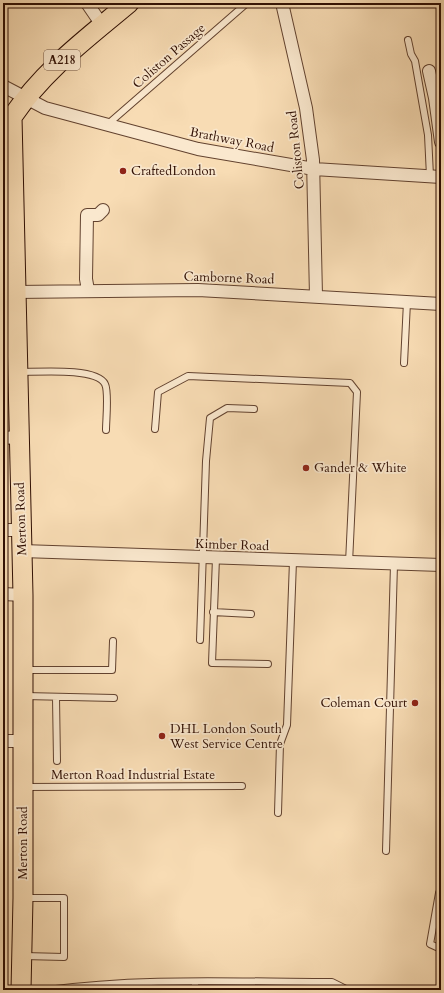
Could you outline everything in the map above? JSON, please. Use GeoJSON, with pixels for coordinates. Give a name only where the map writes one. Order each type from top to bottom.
{"type":"FeatureCollection","features":[{"type":"Feature","properties":{"kind":"main road","name":"Merton Road"},"geometry":{"type":"LineString","coordinates":[[21,990],[24,787],[23,595],[22,551],[12,530],[11,437],[17,372],[15,292],[8,214],[9,140],[12,117],[37,83],[78,44],[129,3]]}},
{"type":"Feature","properties":{"kind":"street"},"geometry":{"type":"LineString","coordinates":[[87,3],[102,25]]}},
{"type":"Feature","properties":{"kind":"street","name":"Coliston Road"},"geometry":{"type":"LineString","coordinates":[[282,3],[306,108],[314,169],[316,296]]}},
{"type":"Feature","properties":{"kind":"street"},"geometry":{"type":"LineString","coordinates":[[429,71],[438,98],[441,142]]}},
{"type":"Feature","properties":{"kind":"street","name":"Brathway Road"},"geometry":{"type":"LineString","coordinates":[[3,86],[8,87],[25,99],[45,108],[106,126],[198,149],[314,169],[436,176]]}},
{"type":"Feature","properties":{"kind":"street"},"geometry":{"type":"LineString","coordinates":[[88,290],[86,279],[87,215],[98,215],[103,210]]}},
{"type":"Feature","properties":{"kind":"street","name":"Camborne Road"},"geometry":{"type":"LineString","coordinates":[[15,292],[88,290],[198,290],[441,304]]}},
{"type":"Feature","properties":{"kind":"street","name":"Kimber Road"},"geometry":{"type":"LineString","coordinates":[[22,551],[441,565]]}},
{"type":"Feature","properties":{"kind":"street"},"geometry":{"type":"LineString","coordinates":[[3,594],[23,595]]}},
{"type":"Feature","properties":{"kind":"street"},"geometry":{"type":"LineString","coordinates":[[3,741],[23,741]]}},
{"type":"Feature","properties":{"kind":"lane","name":"Coliston Passage"},"geometry":{"type":"LineString","coordinates":[[106,126],[247,3]]}},
{"type":"Feature","properties":{"kind":"lane"},"geometry":{"type":"LineString","coordinates":[[408,40],[411,54],[415,61],[436,176]]}},
{"type":"Feature","properties":{"kind":"lane"},"geometry":{"type":"LineString","coordinates":[[404,363],[407,302]]}},
{"type":"Feature","properties":{"kind":"lane"},"geometry":{"type":"LineString","coordinates":[[17,372],[89,373],[102,378],[106,385],[106,430]]}},
{"type":"Feature","properties":{"kind":"lane"},"geometry":{"type":"LineString","coordinates":[[155,428],[158,392],[188,376],[350,383],[357,392],[348,563]]}},
{"type":"Feature","properties":{"kind":"lane"},"geometry":{"type":"LineString","coordinates":[[200,640],[204,558],[206,461],[210,418],[227,408],[254,409]]}},
{"type":"Feature","properties":{"kind":"lane"},"geometry":{"type":"LineString","coordinates":[[216,558],[212,663],[268,664]]}},
{"type":"Feature","properties":{"kind":"lane"},"geometry":{"type":"LineString","coordinates":[[278,813],[280,744],[287,725],[293,561]]}},
{"type":"Feature","properties":{"kind":"lane"},"geometry":{"type":"LineString","coordinates":[[386,851],[394,564]]}},
{"type":"Feature","properties":{"kind":"lane"},"geometry":{"type":"LineString","coordinates":[[213,612],[251,614]]}},
{"type":"Feature","properties":{"kind":"lane"},"geometry":{"type":"LineString","coordinates":[[23,670],[112,670],[113,641]]}},
{"type":"Feature","properties":{"kind":"lane"},"geometry":{"type":"LineString","coordinates":[[24,696],[56,698],[114,698]]}},
{"type":"Feature","properties":{"kind":"lane"},"geometry":{"type":"LineString","coordinates":[[56,698],[57,761]]}},
{"type":"Feature","properties":{"kind":"lane","name":"Merton Road Industrial Estate"},"geometry":{"type":"LineString","coordinates":[[24,787],[242,786]]}},
{"type":"Feature","properties":{"kind":"lane"},"geometry":{"type":"LineString","coordinates":[[441,893],[439,893],[430,944],[441,949]]}},
{"type":"Feature","properties":{"kind":"lane"},"geometry":{"type":"LineString","coordinates":[[21,956],[64,957],[64,898],[23,898]]}},
{"type":"Feature","properties":{"kind":"lane"},"geometry":{"type":"LineString","coordinates":[[48,990],[93,984],[195,982],[332,982],[348,990]]}},
{"type":"Feature","properties":{"kind":"lane"},"geometry":{"type":"LineString","coordinates":[[195,982],[195,990]]}},
{"type":"Feature","properties":{"kind":"lane"},"geometry":{"type":"LineString","coordinates":[[387,990],[420,990]]}},
{"type":"Feature","properties":{"kind":"place","name":"CraftedLondon"},"geometry":{"type":"Point","coordinates":[123,171]}},
{"type":"Feature","properties":{"kind":"place","name":"Gander & White"},"geometry":{"type":"Point","coordinates":[306,468]}},
{"type":"Feature","properties":{"kind":"place","name":"Coleman Court"},"geometry":{"type":"Point","coordinates":[415,703]}},
{"type":"Feature","properties":{"kind":"place","name":"DHL London South West Service Centre"},"geometry":{"type":"Point","coordinates":[162,736]}}]}
